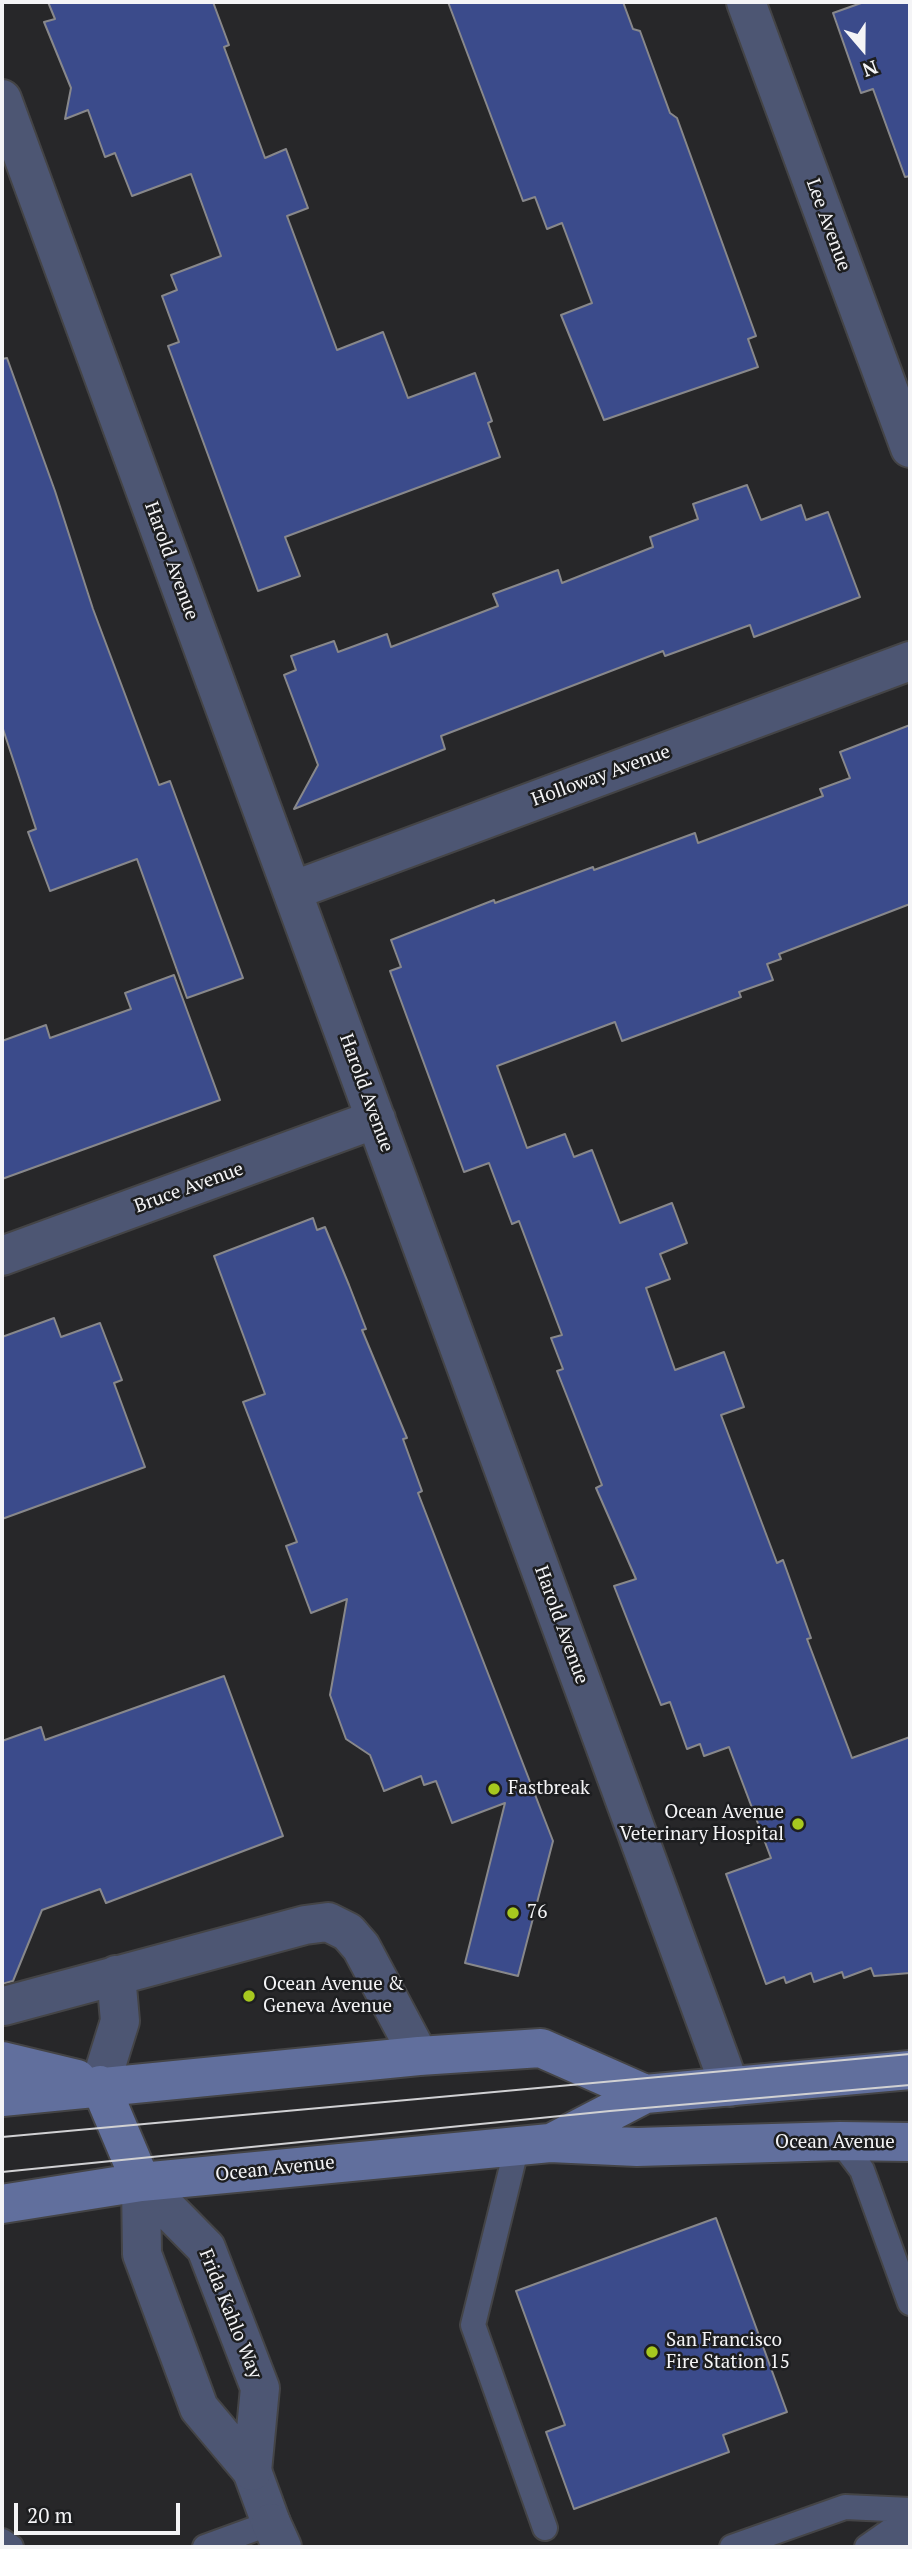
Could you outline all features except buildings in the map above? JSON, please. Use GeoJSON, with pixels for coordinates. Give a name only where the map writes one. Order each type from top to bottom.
{"type":"FeatureCollection","features":[{"type":"Feature","properties":{"kind":"main road","name":"Ocean Avenue"},"geometry":{"type":"LineString","coordinates":[[2,2097],[100,2085],[419,2056],[541,2048],[645,2094]]}},
{"type":"Feature","properties":{"kind":"main road"},"geometry":{"type":"LineString","coordinates":[[2,2061],[100,2085]]}},
{"type":"Feature","properties":{"kind":"main road","name":"Ocean Avenue"},"geometry":{"type":"LineString","coordinates":[[534,2144],[645,2094],[910,2070]]}},
{"type":"Feature","properties":{"kind":"main road","name":"Frida Kahlo Way"},"geometry":{"type":"LineString","coordinates":[[100,2085],[141,2182]]}},
{"type":"Feature","properties":{"kind":"main road","name":"Ocean Avenue"},"geometry":{"type":"LineString","coordinates":[[2,2204],[141,2182],[534,2144],[637,2147],[840,2141],[910,2142]]}},
{"type":"Feature","properties":{"kind":"street","name":"Lee Avenue"},"geometry":{"type":"LineString","coordinates":[[746,2],[910,448]]}},
{"type":"Feature","properties":{"kind":"street","name":"Harold Avenue"},"geometry":{"type":"LineString","coordinates":[[2,99],[730,2087]]}},
{"type":"Feature","properties":{"kind":"street","name":"Holloway Avenue"},"geometry":{"type":"LineString","coordinates":[[292,891],[910,662]]}},
{"type":"Feature","properties":{"kind":"street","name":"Bruce Avenue"},"geometry":{"type":"LineString","coordinates":[[2,1256],[376,1119]]}},
{"type":"Feature","properties":{"kind":"street"},"geometry":{"type":"LineString","coordinates":[[4,2006],[306,1925],[328,1923],[348,1932],[361,1947],[419,2056]]}},
{"type":"Feature","properties":{"kind":"street"},"geometry":{"type":"LineString","coordinates":[[100,2085],[120,2021],[116,1975]]}},
{"type":"Feature","properties":{"kind":"street","name":"Frida Kahlo Way"},"geometry":{"type":"LineString","coordinates":[[141,2182],[206,2248],[260,2388],[252,2471]]}},
{"type":"Feature","properties":{"kind":"street","name":"Frida Kahlo Way"},"geometry":{"type":"LineString","coordinates":[[141,2182],[142,2254],[199,2408],[252,2471],[277,2535]]}},
{"type":"Feature","properties":{"kind":"lane"},"geometry":{"type":"LineString","coordinates":[[840,2141],[862,2170],[910,2303]]}},
{"type":"Feature","properties":{"kind":"lane"},"geometry":{"type":"LineString","coordinates":[[534,2144],[473,2325],[545,2528]]}},
{"type":"Feature","properties":{"kind":"lane"},"geometry":{"type":"LineString","coordinates":[[732,2547],[845,2507],[910,2510]]}},
{"type":"Feature","properties":{"kind":"lane"},"geometry":{"type":"LineString","coordinates":[[867,2547],[910,2517]]}},
{"type":"Feature","properties":{"kind":"lane"},"geometry":{"type":"LineString","coordinates":[[900,2547],[910,2529]]}},
{"type":"Feature","properties":{"kind":"lane"},"geometry":{"type":"LineString","coordinates":[[205,2547],[277,2535]]}},
{"type":"Feature","properties":{"kind":"lane"},"geometry":{"type":"LineString","coordinates":[[2,2541],[11,2547]]}},
{"type":"Feature","properties":{"kind":"tram line"},"geometry":{"type":"LineString","coordinates":[[2,2137],[910,2054]]}},
{"type":"Feature","properties":{"kind":"tram line"},"geometry":{"type":"LineString","coordinates":[[2,2172],[610,2111],[910,2085]]}},
{"type":"Feature","properties":{"kind":"place","name":"Fastbreak"},"geometry":{"type":"Point","coordinates":[494,1789]}},
{"type":"Feature","properties":{"kind":"place","name":"Ocean Avenue Veterinary Hospital"},"geometry":{"type":"Point","coordinates":[798,1824]}},
{"type":"Feature","properties":{"kind":"place","name":"76"},"geometry":{"type":"Point","coordinates":[513,1913]}},
{"type":"Feature","properties":{"kind":"place","name":"Ocean Avenue & Geneva Avenue"},"geometry":{"type":"Point","coordinates":[249,1996]}},
{"type":"Feature","properties":{"kind":"place","name":"San Francisco Fire Station 15"},"geometry":{"type":"Point","coordinates":[652,2352]}}]}
